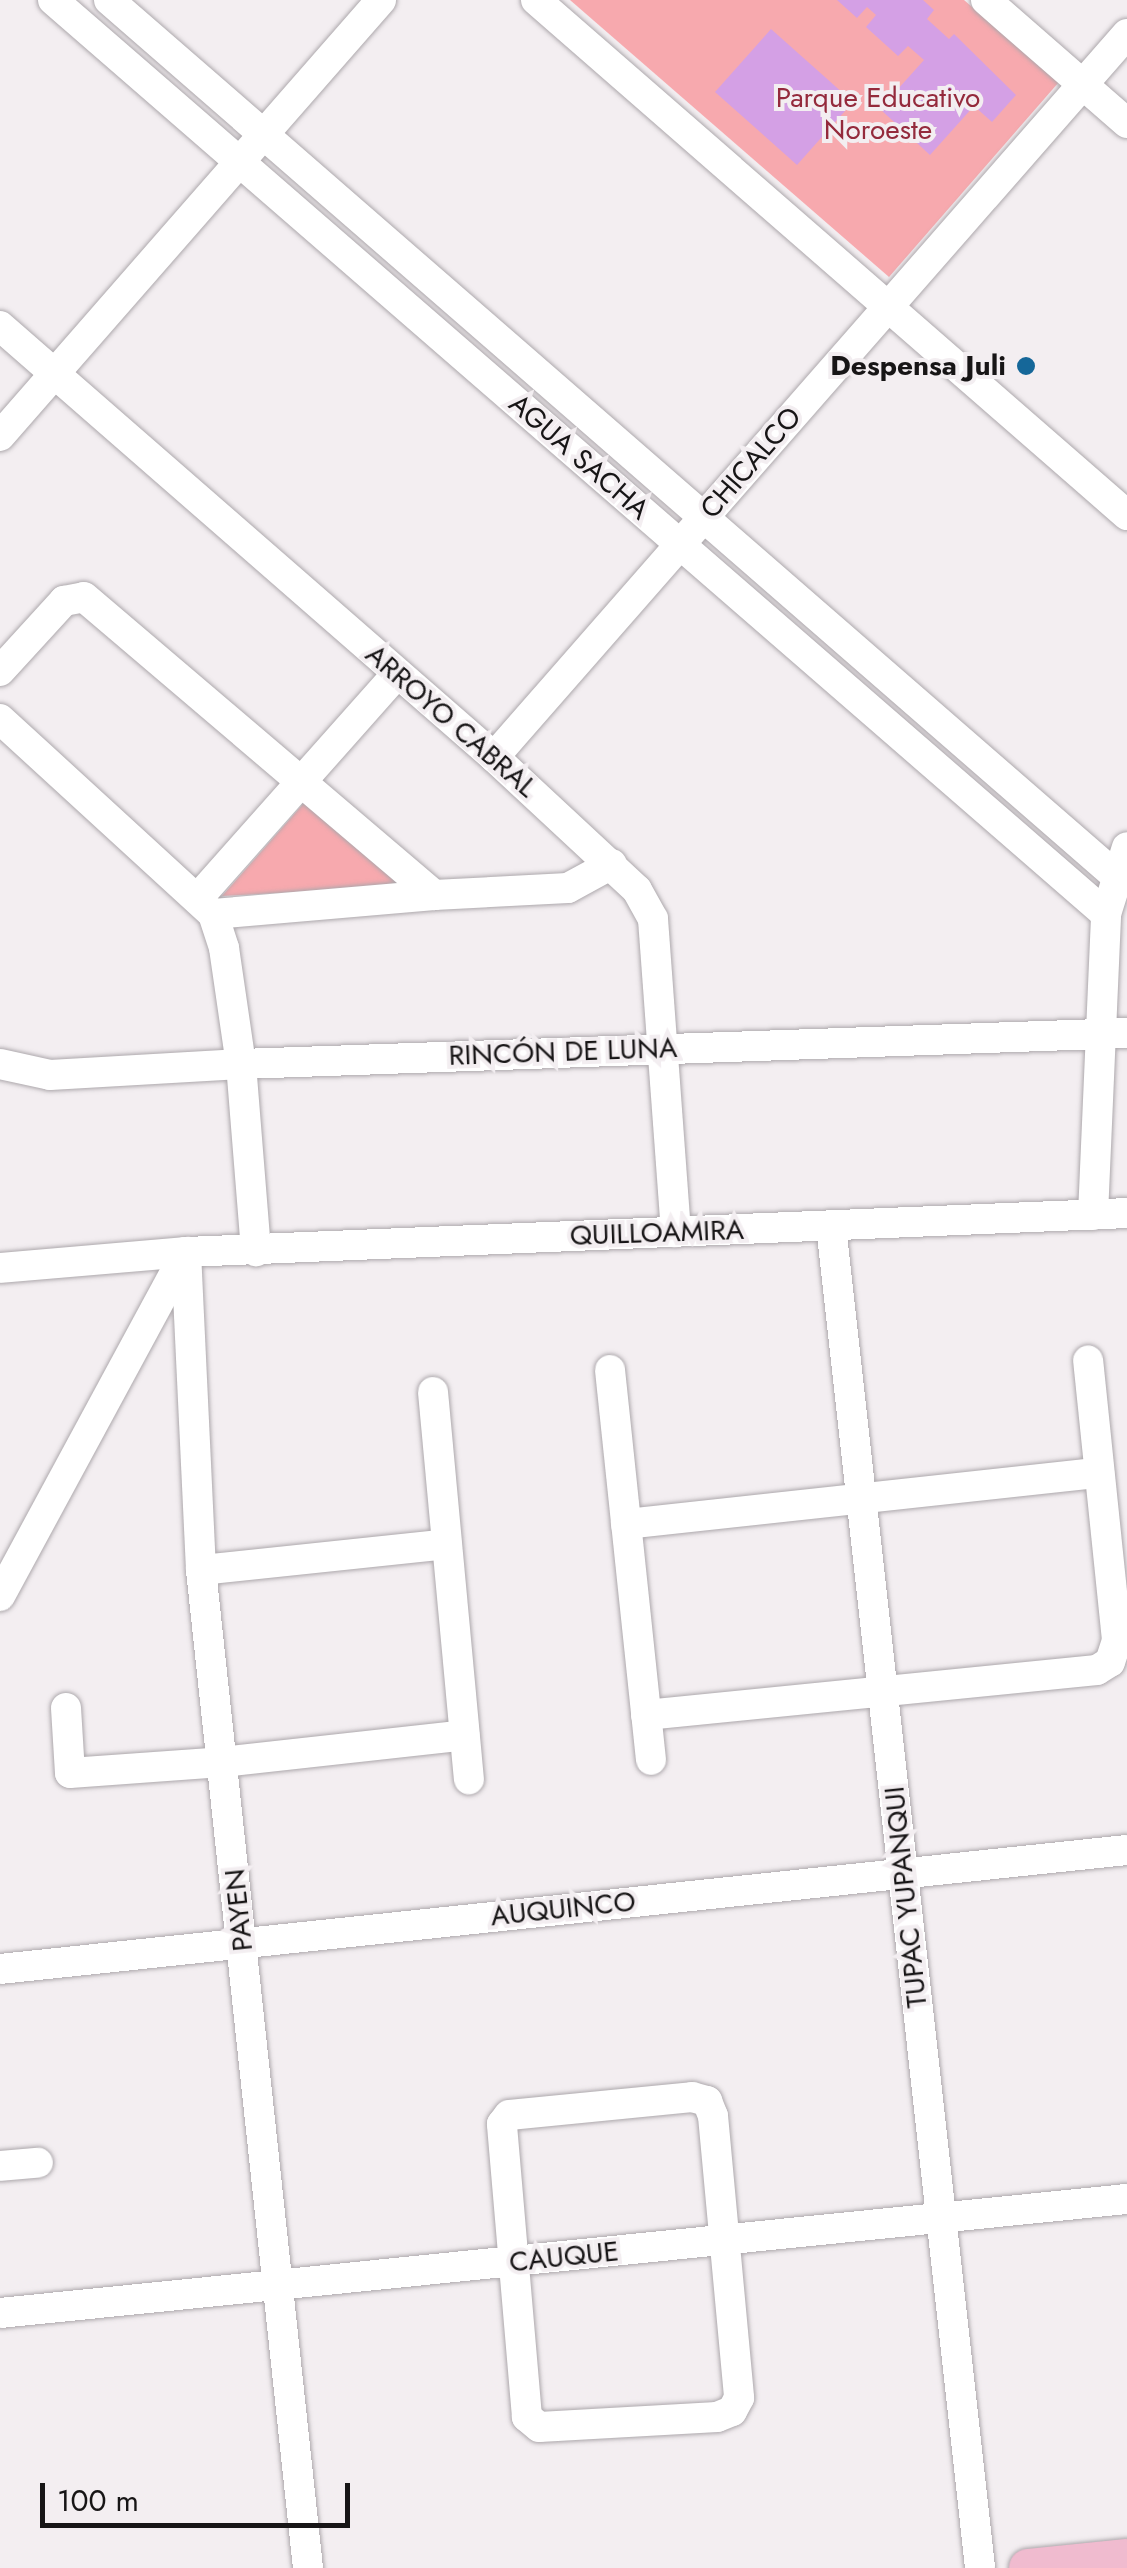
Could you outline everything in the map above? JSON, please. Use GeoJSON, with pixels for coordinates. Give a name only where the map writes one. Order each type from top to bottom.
{"type":"FeatureCollection","features":[{"type":"Feature","properties":{"kind":"main road"},"geometry":{"type":"LineString","coordinates":[[1028,2568],[1127,2558]]}},
{"type":"Feature","properties":{"kind":"street","name":"AGUA SACHA"},"geometry":{"type":"LineString","coordinates":[[53,0],[1106,914]]}},
{"type":"Feature","properties":{"kind":"street","name":"AGUA SACHA"},"geometry":{"type":"LineString","coordinates":[[110,0],[1116,876]]}},
{"type":"Feature","properties":{"kind":"street"},"geometry":{"type":"LineString","coordinates":[[0,436],[381,0]]}},
{"type":"Feature","properties":{"kind":"street"},"geometry":{"type":"LineString","coordinates":[[536,0],[1127,515]]}},
{"type":"Feature","properties":{"kind":"street"},"geometry":{"type":"LineString","coordinates":[[986,0],[1127,123]]}},
{"type":"Feature","properties":{"kind":"street","name":"CHICALCO"},"geometry":{"type":"LineString","coordinates":[[494,756],[1127,34]]}},
{"type":"Feature","properties":{"kind":"street","name":"ARROYO CABRAL"},"geometry":{"type":"LineString","coordinates":[[0,326],[494,756],[638,890],[652,919],[676,1232]]}},
{"type":"Feature","properties":{"kind":"street"},"geometry":{"type":"LineString","coordinates":[[0,671],[64,600],[84,597],[434,894]]}},
{"type":"Feature","properties":{"kind":"street"},"geometry":{"type":"LineString","coordinates":[[205,906],[301,783],[397,674]]}},
{"type":"Feature","properties":{"kind":"street"},"geometry":{"type":"LineString","coordinates":[[0,719],[205,906],[224,948],[241,1064],[256,1250]]}},
{"type":"Feature","properties":{"kind":"street"},"geometry":{"type":"LineString","coordinates":[[1093,1215],[1114,1034],[1106,914],[1127,847]]}},
{"type":"Feature","properties":{"kind":"street"},"geometry":{"type":"LineString","coordinates":[[205,906],[568,888],[612,864]]}},
{"type":"Feature","properties":{"kind":"street","name":"RINCÓN DE LUNA"},"geometry":{"type":"LineString","coordinates":[[0,1064],[50,1075],[241,1064],[1114,1034]]}},
{"type":"Feature","properties":{"kind":"street","name":"QUILLOAMIRA"},"geometry":{"type":"LineString","coordinates":[[0,1268],[186,1252],[1127,1213]]}},
{"type":"Feature","properties":{"kind":"street","name":"TUPAC YUPANQUI"},"geometry":{"type":"LineString","coordinates":[[831,1226],[980,2568]]}},
{"type":"Feature","properties":{"kind":"street"},"geometry":{"type":"LineString","coordinates":[[0,1596],[186,1252]]}},
{"type":"Feature","properties":{"kind":"street","name":"PAYEN"},"geometry":{"type":"LineString","coordinates":[[186,1252],[202,1570],[308,2568]]}},
{"type":"Feature","properties":{"kind":"street"},"geometry":{"type":"LineString","coordinates":[[646,1716],[1097,1670],[1110,1662],[1117,1640],[1088,1360]]}},
{"type":"Feature","properties":{"kind":"street"},"geometry":{"type":"LineString","coordinates":[[610,1370],[651,1760]]}},
{"type":"Feature","properties":{"kind":"street"},"geometry":{"type":"LineString","coordinates":[[433,1392],[469,1779]]}},
{"type":"Feature","properties":{"kind":"street"},"geometry":{"type":"LineString","coordinates":[[626,1524],[1099,1473]]}},
{"type":"Feature","properties":{"kind":"street"},"geometry":{"type":"LineString","coordinates":[[202,1570],[447,1544]]}},
{"type":"Feature","properties":{"kind":"street"},"geometry":{"type":"LineString","coordinates":[[66,1708],[70,1773],[222,1762],[465,1734]]}},
{"type":"Feature","properties":{"kind":"street","name":"AUQUINCO"},"geometry":{"type":"LineString","coordinates":[[0,1969],[1127,1850]]}},
{"type":"Feature","properties":{"kind":"street"},"geometry":{"type":"LineString","coordinates":[[692,2097],[707,2101],[725,2239],[739,2398],[732,2410],[717,2417],[540,2426],[527,2417],[513,2263],[502,2124],[509,2116],[692,2097]]}},
{"type":"Feature","properties":{"kind":"street"},"geometry":{"type":"LineString","coordinates":[[0,2166],[38,2163]]}},
{"type":"Feature","properties":{"kind":"street","name":"CAUQUE"},"geometry":{"type":"LineString","coordinates":[[0,2314],[1127,2199]]}},
{"type":"Feature","properties":{"kind":"green space","name":"Parque Educativo Noroeste"},"geometry":{"type":"Polygon","coordinates":[[[570,0],[964,0],[1059,82],[889,277],[570,0]]]}},
{"type":"Feature","properties":{"kind":"green space"},"geometry":{"type":"Polygon","coordinates":[[[311,795],[413,886],[222,896],[311,795]]]}},
{"type":"Feature","properties":{"kind":"building"},"geometry":{"type":"Polygon","coordinates":[[[837,0],[923,0],[934,10],[927,19],[949,39],[954,34],[1016,95],[992,122],[974,106],[930,155],[880,109],[924,60],[908,46],[898,56],[866,27],[876,15],[867,7],[857,18],[837,0]]]}},
{"type":"Feature","properties":{"kind":"building"},"geometry":{"type":"Polygon","coordinates":[[[771,29],[853,102],[797,165],[715,92],[771,29]]]}},
{"type":"Feature","properties":{"kind":"place","name":"Despensa Juli"},"geometry":{"type":"Point","coordinates":[1026,366]}}]}
